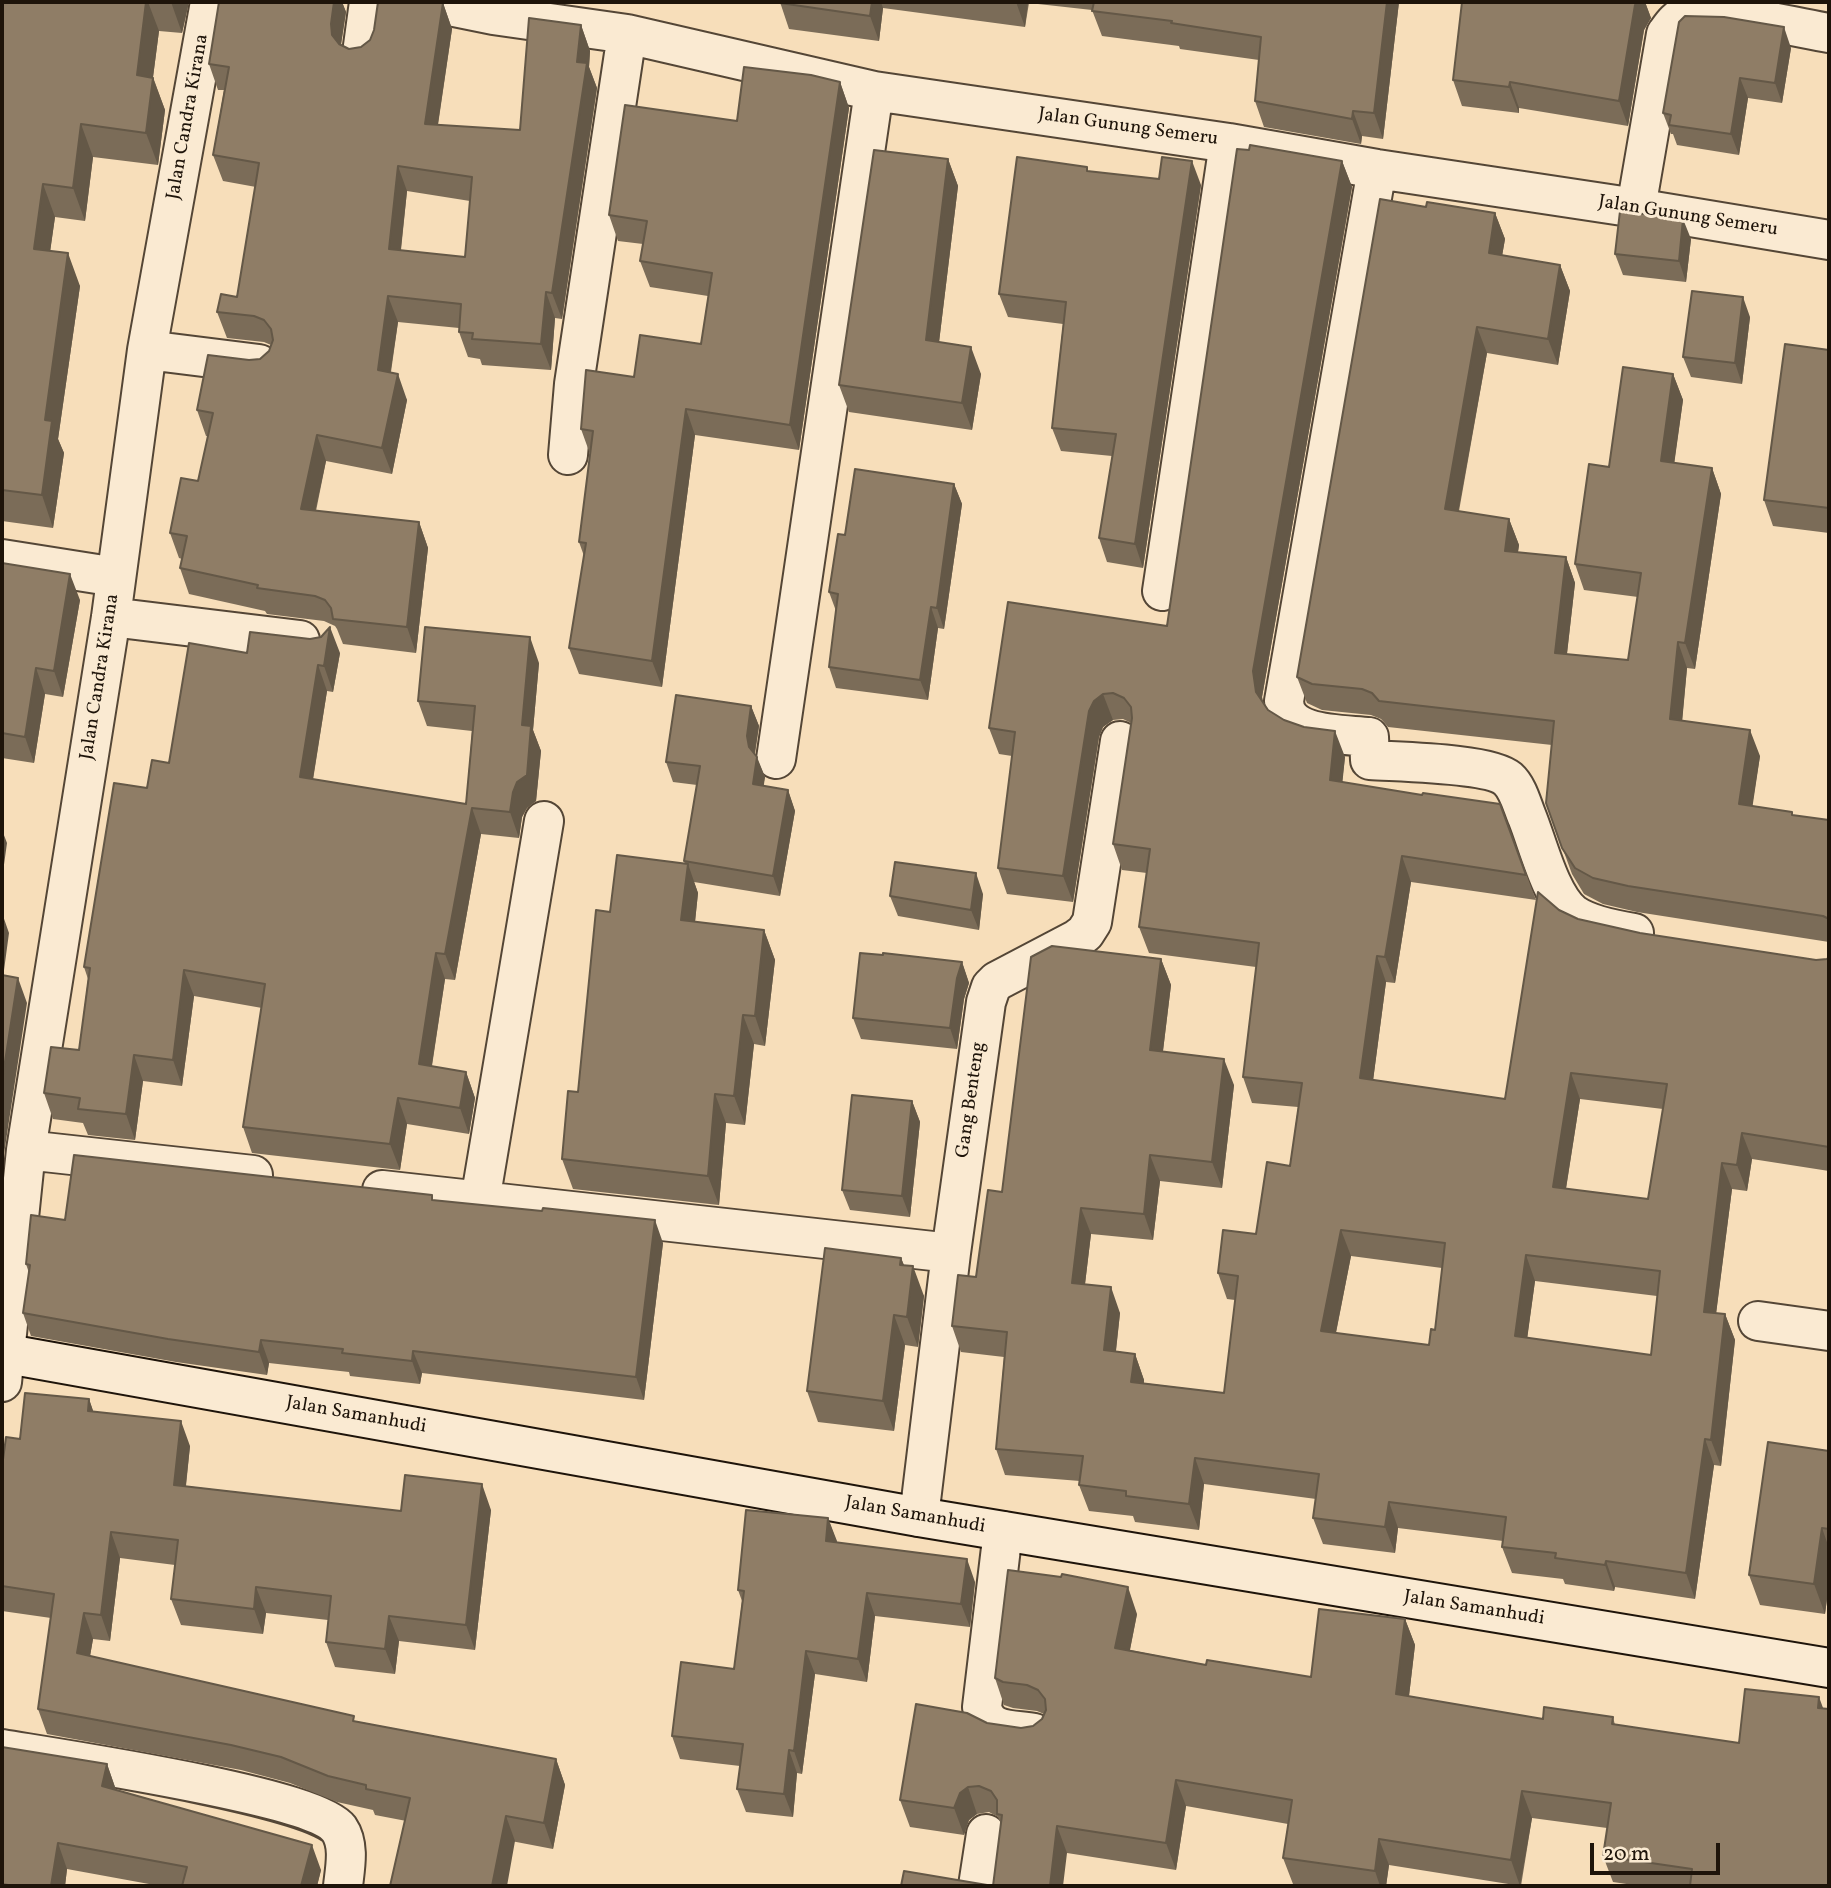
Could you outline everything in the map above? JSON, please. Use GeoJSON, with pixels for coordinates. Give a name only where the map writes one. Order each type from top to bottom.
{"type":"FeatureCollection","features":[{"type":"Feature","properties":{"kind":"street","name":"Jalan Candra Kirana"},"geometry":{"type":"LineString","coordinates":[[3,1363],[26,1150],[111,617],[147,351],[210,2]]}},
{"type":"Feature","properties":{"kind":"street"},"geometry":{"type":"LineString","coordinates":[[362,53],[369,2]]}},
{"type":"Feature","properties":{"kind":"street","name":"Jalan Gunung Semeru"},"geometry":{"type":"LineString","coordinates":[[429,2],[493,15],[627,34],[874,91],[1229,143],[1829,240]]}},
{"type":"Feature","properties":{"kind":"street"},"geometry":{"type":"LineString","coordinates":[[1636,208],[1666,34],[1676,20],[1691,14],[1713,13],[1829,33]]}},
{"type":"Feature","properties":{"kind":"street"},"geometry":{"type":"LineString","coordinates":[[568,455],[574,384],[627,34]]}},
{"type":"Feature","properties":{"kind":"street"},"geometry":{"type":"LineString","coordinates":[[776,759],[874,91]]}},
{"type":"Feature","properties":{"kind":"street"},"geometry":{"type":"LineString","coordinates":[[1163,591],[1229,143]]}},
{"type":"Feature","properties":{"kind":"street"},"geometry":{"type":"LineString","coordinates":[[1377,169],[1284,711],[1292,721],[1311,730],[1369,737],[1370,760],[1473,768],[1508,779],[1517,793],[1552,883],[1570,912],[1584,920],[1669,939]]}},
{"type":"Feature","properties":{"kind":"street"},"geometry":{"type":"LineString","coordinates":[[147,351],[261,364]]}},
{"type":"Feature","properties":{"kind":"street"},"geometry":{"type":"LineString","coordinates":[[2,559],[116,577]]}},
{"type":"Feature","properties":{"kind":"street"},"geometry":{"type":"LineString","coordinates":[[111,617],[321,643]]}},
{"type":"Feature","properties":{"kind":"street","name":"Gang Benteng"},"geometry":{"type":"LineString","coordinates":[[919,1517],[951,1253],[988,994],[997,981],[1077,939],[1085,933],[1091,922],[1120,741]]}},
{"type":"Feature","properties":{"kind":"street"},"geometry":{"type":"LineString","coordinates":[[480,1201],[544,821]]}},
{"type":"Feature","properties":{"kind":"street"},"geometry":{"type":"LineString","coordinates":[[26,1150],[287,1179]]}},
{"type":"Feature","properties":{"kind":"street"},"geometry":{"type":"LineString","coordinates":[[342,1186],[951,1253]]}},
{"type":"Feature","properties":{"kind":"street"},"geometry":{"type":"LineString","coordinates":[[1758,1321],[1829,1331]]}},
{"type":"Feature","properties":{"kind":"street","name":"Jalan Samanhudi"},"geometry":{"type":"LineString","coordinates":[[3,1363],[1829,1668]]}},
{"type":"Feature","properties":{"kind":"street"},"geometry":{"type":"LineString","coordinates":[[1003,1531],[982,1707],[984,1718],[993,1726],[1034,1733]]}},
{"type":"Feature","properties":{"kind":"street"},"geometry":{"type":"LineString","coordinates":[[2,1749],[247,1794],[321,1816],[338,1828],[345,1842],[343,1886]]}},
{"type":"Feature","properties":{"kind":"street"},"geometry":{"type":"LineString","coordinates":[[978,1886],[986,1834]]}},
{"type":"Feature","properties":{"kind":"building"},"geometry":{"type":"Polygon","coordinates":[[[2,2],[146,2],[137,75],[153,78],[146,133],[81,124],[73,188],[43,184],[34,249],[68,253],[45,420],[52,421],[42,495],[2,490],[2,2]]]}},
{"type":"Feature","properties":{"kind":"building"},"geometry":{"type":"Polygon","coordinates":[[[219,2],[334,2],[332,35],[339,44],[349,49],[361,47],[370,40],[378,2],[443,3],[425,124],[520,130],[529,18],[581,25],[577,62],[587,63],[552,293],[546,292],[541,344],[472,339],[473,333],[459,332],[461,304],[388,296],[378,370],[398,374],[382,448],[317,435],[301,509],[419,522],[407,627],[333,619],[331,608],[325,600],[315,596],[257,588],[258,585],[180,568],[187,536],[170,533],[181,478],[198,481],[213,413],[197,410],[208,355],[260,359],[269,351],[273,340],[271,329],[264,320],[254,316],[217,312],[221,294],[237,297],[259,163],[213,155],[229,67],[209,64],[219,2]],[[398,166],[389,249],[465,257],[472,177],[398,166]]]}},
{"type":"Feature","properties":{"kind":"building"},"geometry":{"type":"Polygon","coordinates":[[[780,2],[872,2],[870,16],[780,2]]]}},
{"type":"Feature","properties":{"kind":"building"},"geometry":{"type":"Polygon","coordinates":[[[1094,2],[1387,2],[1374,113],[1353,111],[1352,119],[1255,101],[1261,37],[1171,23],[1172,21],[1092,11],[1094,2]]]}},
{"type":"Feature","properties":{"kind":"building"},"geometry":{"type":"Polygon","coordinates":[[[1462,2],[1637,2],[1619,101],[1510,82],[1509,87],[1453,80],[1462,2]]]}},
{"type":"Feature","properties":{"kind":"building"},"geometry":{"type":"Polygon","coordinates":[[[1685,16],[1724,17],[1784,27],[1775,83],[1740,78],[1731,134],[1669,125],[1671,115],[1663,113],[1679,22],[1685,16]]]}},
{"type":"Feature","properties":{"kind":"building"},"geometry":{"type":"Polygon","coordinates":[[[744,67],[811,75],[840,82],[790,425],[686,409],[652,661],[569,648],[586,543],[579,542],[593,431],[581,429],[586,370],[634,377],[640,335],[701,344],[712,273],[640,261],[647,221],[609,215],[625,105],[737,121],[744,67]]]}},
{"type":"Feature","properties":{"kind":"building"},"geometry":{"type":"Polygon","coordinates":[[[1250,145],[1342,161],[1253,671],[1256,692],[1268,710],[1284,720],[1304,727],[1335,731],[1330,780],[1500,804],[1526,875],[1402,856],[1385,957],[1377,956],[1360,1078],[1505,1099],[1538,892],[1559,910],[1578,919],[1640,933],[1816,960],[1829,957],[1829,1147],[1742,1133],[1737,1165],[1722,1163],[1704,1312],[1725,1314],[1711,1440],[1705,1439],[1686,1573],[1606,1561],[1605,1565],[1555,1558],[1556,1553],[1502,1547],[1506,1517],[1389,1502],[1385,1527],[1313,1518],[1319,1474],[1195,1458],[1189,1504],[1126,1496],[1126,1491],[1079,1485],[1083,1456],[996,1449],[1007,1332],[952,1326],[958,1275],[976,1277],[988,1190],[1002,1192],[1031,957],[1052,946],[1161,959],[1150,1050],[1224,1059],[1212,1162],[1150,1155],[1144,1214],[1081,1208],[1072,1283],[1111,1287],[1104,1350],[1135,1354],[1131,1382],[1224,1393],[1238,1276],[1218,1273],[1223,1230],[1256,1234],[1267,1162],[1290,1166],[1302,1083],[1243,1077],[1259,943],[1139,927],[1150,849],[1113,844],[1132,718],[1131,707],[1124,698],[1113,693],[1103,694],[1094,701],[1089,711],[1063,876],[998,868],[1015,732],[989,728],[1008,602],[1167,626],[1237,149],[1249,150],[1250,145]],[[1571,1073],[1553,1187],[1648,1199],[1667,1084],[1571,1073]],[[1341,1230],[1321,1331],[1429,1345],[1431,1329],[1435,1330],[1445,1243],[1341,1230]],[[1526,1255],[1515,1336],[1651,1355],[1660,1271],[1526,1255]]]}},
{"type":"Feature","properties":{"kind":"building"},"geometry":{"type":"Polygon","coordinates":[[[874,150],[948,159],[926,340],[971,347],[962,403],[839,385],[874,150]]]}},
{"type":"Feature","properties":{"kind":"building"},"geometry":{"type":"Polygon","coordinates":[[[1017,157],[1087,167],[1087,171],[1159,179],[1162,157],[1192,161],[1135,544],[1099,538],[1116,434],[1052,428],[1066,302],[999,294],[1017,157]]]}},
{"type":"Feature","properties":{"kind":"building"},"geometry":{"type":"Polygon","coordinates":[[[1380,199],[1426,207],[1427,202],[1495,213],[1489,253],[1560,265],[1548,339],[1477,327],[1445,509],[1509,519],[1505,551],[1566,557],[1555,653],[1628,660],[1641,573],[1575,564],[1589,464],[1609,467],[1623,367],[1673,374],[1661,461],[1712,468],[1685,643],[1678,642],[1670,719],[1750,730],[1739,804],[1829,820],[1829,919],[1628,886],[1593,878],[1575,868],[1562,848],[1546,803],[1554,721],[1379,701],[1372,693],[1362,689],[1312,684],[1297,677],[1380,199]]]}},
{"type":"Feature","properties":{"kind":"building"},"geometry":{"type":"Polygon","coordinates":[[[1620,211],[1683,219],[1679,261],[1615,254],[1620,211]]]}},
{"type":"Feature","properties":{"kind":"building"},"geometry":{"type":"Polygon","coordinates":[[[1692,291],[1743,297],[1735,363],[1683,357],[1692,291]]]}},
{"type":"Feature","properties":{"kind":"building"},"geometry":{"type":"Polygon","coordinates":[[[1785,344],[1829,350],[1829,508],[1764,500],[1785,344]]]}},
{"type":"Feature","properties":{"kind":"building"},"geometry":{"type":"Polygon","coordinates":[[[855,469],[954,484],[937,608],[931,607],[920,680],[829,667],[838,594],[829,592],[838,534],[845,535],[855,469]]]}},
{"type":"Feature","properties":{"kind":"building"},"geometry":{"type":"Polygon","coordinates":[[[2,563],[70,574],[54,671],[36,668],[25,737],[2,733],[2,563]]]}},
{"type":"Feature","properties":{"kind":"building"},"geometry":{"type":"Polygon","coordinates":[[[330,627],[324,666],[318,665],[300,777],[466,804],[475,706],[418,701],[425,627],[530,637],[522,725],[531,726],[527,775],[517,782],[510,812],[472,808],[445,954],[436,953],[419,1064],[466,1072],[460,1108],[398,1098],[390,1144],[243,1127],[265,984],[184,970],[173,1060],[134,1055],[126,1114],[78,1109],[80,1098],[44,1093],[51,1047],[79,1050],[90,968],[84,967],[114,783],[147,788],[152,760],[169,763],[189,643],[247,653],[250,632],[310,639],[321,637],[330,627]]]}},
{"type":"Feature","properties":{"kind":"building"},"geometry":{"type":"Polygon","coordinates":[[[676,695],[751,706],[747,736],[749,747],[757,757],[753,784],[788,790],[773,876],[684,861],[700,766],[666,762],[676,695]]]}},
{"type":"Feature","properties":{"kind":"building"},"geometry":{"type":"Polygon","coordinates":[[[617,855],[688,864],[681,920],[764,930],[755,1016],[743,1015],[734,1096],[715,1094],[708,1176],[562,1159],[568,1091],[578,1092],[596,910],[610,912],[617,855]]]}},
{"type":"Feature","properties":{"kind":"building"},"geometry":{"type":"Polygon","coordinates":[[[895,862],[976,873],[971,910],[890,896],[895,862]]]}},
{"type":"Feature","properties":{"kind":"building"},"geometry":{"type":"Polygon","coordinates":[[[860,953],[962,962],[950,1028],[853,1018],[860,953]]]}},
{"type":"Feature","properties":{"kind":"building"},"geometry":{"type":"Polygon","coordinates":[[[2,975],[18,978],[2,1081],[2,975]]]}},
{"type":"Feature","properties":{"kind":"building"},"geometry":{"type":"Polygon","coordinates":[[[852,1095],[912,1101],[902,1196],[842,1190],[852,1095]]]}},
{"type":"Feature","properties":{"kind":"building"},"geometry":{"type":"Polygon","coordinates":[[[74,1155],[432,1195],[432,1200],[655,1220],[636,1377],[413,1351],[412,1361],[342,1353],[343,1349],[261,1340],[259,1352],[23,1313],[30,1265],[26,1264],[31,1215],[65,1220],[74,1155]]]}},
{"type":"Feature","properties":{"kind":"building"},"geometry":{"type":"Polygon","coordinates":[[[825,1248],[901,1258],[900,1265],[913,1266],[907,1317],[894,1315],[883,1401],[807,1391],[825,1248]]]}},
{"type":"Feature","properties":{"kind":"building"},"geometry":{"type":"Polygon","coordinates":[[[25,1393],[89,1399],[88,1411],[181,1421],[174,1485],[401,1511],[405,1475],[482,1484],[466,1625],[389,1616],[385,1649],[326,1642],[331,1596],[256,1587],[254,1609],[171,1599],[178,1540],[111,1532],[101,1615],[84,1613],[77,1653],[354,1716],[353,1721],[556,1759],[544,1823],[506,1816],[492,1886],[390,1886],[410,1798],[366,1789],[366,1785],[328,1776],[281,1757],[231,1745],[38,1709],[54,1594],[2,1586],[2,1467],[6,1437],[20,1439],[25,1393]]]}},
{"type":"Feature","properties":{"kind":"building"},"geometry":{"type":"Polygon","coordinates":[[[1768,1442],[1829,1451],[1829,1529],[1822,1528],[1814,1584],[1749,1575],[1768,1442]]]}},
{"type":"Feature","properties":{"kind":"building"},"geometry":{"type":"Polygon","coordinates":[[[746,1510],[828,1518],[826,1541],[967,1559],[961,1604],[867,1593],[858,1659],[806,1651],[794,1751],[789,1750],[784,1794],[737,1789],[743,1744],[672,1736],[681,1662],[734,1669],[744,1591],[738,1590],[746,1510]]]}},
{"type":"Feature","properties":{"kind":"building"},"geometry":{"type":"Polygon","coordinates":[[[1008,1570],[1061,1577],[1062,1574],[1128,1587],[1115,1648],[1206,1665],[1207,1660],[1311,1677],[1319,1609],[1405,1619],[1396,1694],[1543,1719],[1544,1707],[1613,1717],[1612,1724],[1739,1743],[1745,1689],[1819,1697],[1818,1708],[1829,1709],[1829,1886],[1690,1886],[1692,1869],[1603,1856],[1611,1803],[1522,1791],[1511,1860],[1379,1839],[1375,1871],[1283,1858],[1292,1800],[1176,1780],[1166,1843],[1057,1826],[1050,1886],[993,1886],[1002,1815],[997,1814],[997,1800],[991,1791],[979,1786],[968,1787],[960,1793],[954,1808],[900,1800],[916,1704],[967,1713],[987,1723],[1021,1728],[1033,1726],[1042,1719],[1046,1710],[1045,1699],[1038,1690],[995,1678],[1008,1570]]]}},
{"type":"Feature","properties":{"kind":"building"},"geometry":{"type":"Polygon","coordinates":[[[2,1747],[107,1764],[102,1786],[312,1845],[301,1886],[182,1886],[187,1867],[58,1843],[51,1886],[2,1884],[2,1747]]]}},
{"type":"Feature","properties":{"kind":"building"},"geometry":{"type":"Polygon","coordinates":[[[904,1871],[993,1886],[901,1886],[904,1871]]]}}]}
